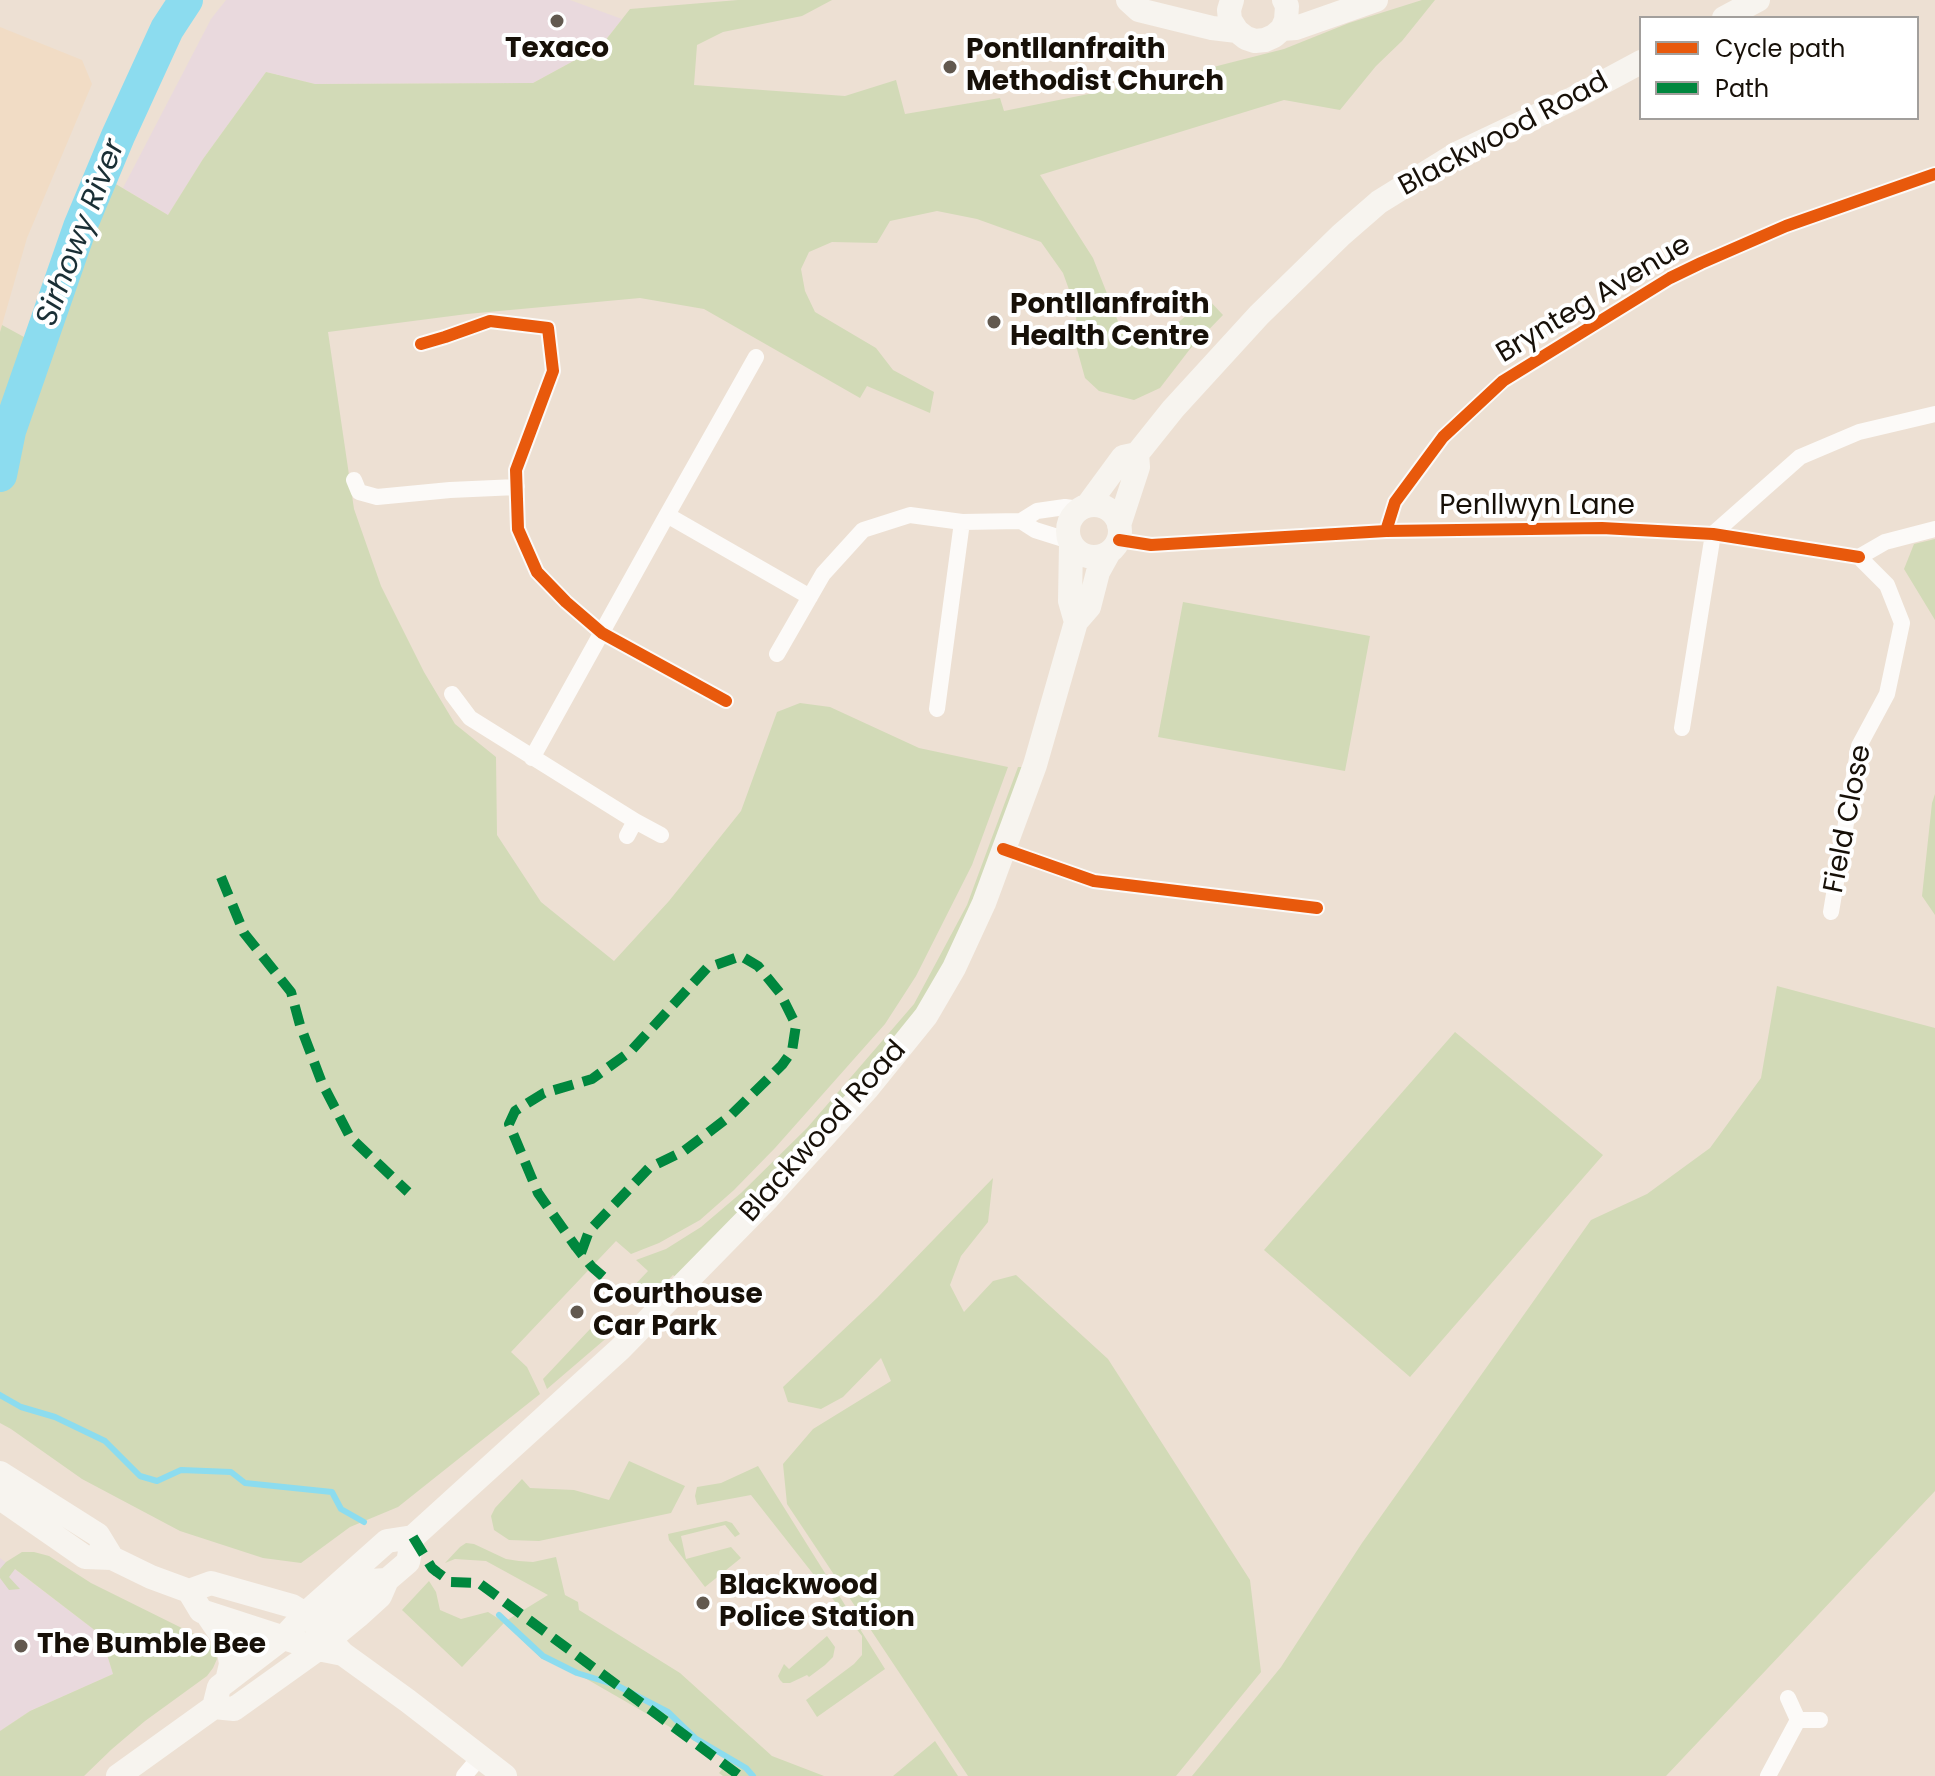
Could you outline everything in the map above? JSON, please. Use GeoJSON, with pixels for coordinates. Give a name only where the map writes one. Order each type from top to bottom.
{"type":"FeatureCollection","features":[{"type":"Feature","properties":{"kind":"main road"},"geometry":{"type":"LineString","coordinates":[[1128,0],[1139,10],[1237,31]]}},
{"type":"Feature","properties":{"kind":"main road"},"geometry":{"type":"LineString","coordinates":[[1232,0],[1230,20],[1237,31],[1255,41],[1265,40],[1282,29],[1287,6],[1284,0]]}},
{"type":"Feature","properties":{"kind":"main road"},"geometry":{"type":"LineString","coordinates":[[1282,29],[1296,28],[1376,0]]}},
{"type":"Feature","properties":{"kind":"main road"},"geometry":{"type":"LineString","coordinates":[[1728,16],[1758,0]]}},
{"type":"Feature","properties":{"kind":"main road","name":"Blackwood Road"},"geometry":{"type":"LineString","coordinates":[[1084,508],[1123,457],[1137,454],[1173,409],[1259,315],[1379,202],[1458,153],[1639,63]]}},
{"type":"Feature","properties":{"kind":"main road","name":"Blackwood Road"},"geometry":{"type":"LineString","coordinates":[[312,1635],[387,1541],[413,1537],[620,1349],[768,1198],[867,1089],[926,1016],[954,968],[984,903],[1035,765],[1076,622],[1089,607],[1098,572],[1115,539],[1138,467],[1137,454]]}},
{"type":"Feature","properties":{"kind":"main road"},"geometry":{"type":"LineString","coordinates":[[1097,505],[1115,515],[1115,539],[1092,557],[1076,550],[1070,542],[1068,527],[1084,508],[1097,505]]}},
{"type":"Feature","properties":{"kind":"main road","name":"Blackwood Road"},"geometry":{"type":"LineString","coordinates":[[1070,542],[1070,601],[1076,622]]}},
{"type":"Feature","properties":{"kind":"main road"},"geometry":{"type":"LineString","coordinates":[[0,1473],[98,1535],[112,1558]]}},
{"type":"Feature","properties":{"kind":"main road"},"geometry":{"type":"LineString","coordinates":[[0,1498],[85,1557],[112,1558],[189,1591],[201,1611],[207,1614],[312,1635]]}},
{"type":"Feature","properties":{"kind":"main road","name":"Blackwood Road"},"geometry":{"type":"LineString","coordinates":[[312,1635],[369,1581],[387,1580],[408,1562],[413,1537]]}},
{"type":"Feature","properties":{"kind":"main road"},"geometry":{"type":"LineString","coordinates":[[189,1591],[211,1583],[292,1606],[312,1635],[408,1701],[505,1776]]}},
{"type":"Feature","properties":{"kind":"main road"},"geometry":{"type":"LineString","coordinates":[[207,1614],[228,1645],[231,1664],[227,1681]]}},
{"type":"Feature","properties":{"kind":"main road"},"geometry":{"type":"LineString","coordinates":[[118,1776],[214,1707],[219,1687],[227,1681],[312,1635]]}},
{"type":"Feature","properties":{"kind":"main road"},"geometry":{"type":"LineString","coordinates":[[214,1707],[234,1709],[312,1635]]}},
{"type":"Feature","properties":{"kind":"street","name":"Brynteg Avenue"},"geometry":{"type":"LineString","coordinates":[[1386,531],[1395,502],[1443,437],[1503,381],[1670,278],[1701,263],[1786,226],[1935,174]]}},
{"type":"Feature","properties":{"kind":"street"},"geometry":{"type":"LineString","coordinates":[[421,344],[490,321],[548,328],[553,371],[516,470],[518,529],[537,572],[602,633],[726,701]]}},
{"type":"Feature","properties":{"kind":"street"},"geometry":{"type":"LineString","coordinates":[[532,758],[756,357]]}},
{"type":"Feature","properties":{"kind":"street"},"geometry":{"type":"LineString","coordinates":[[1682,728],[1713,534],[1800,457],[1859,432],[1935,414]]}},
{"type":"Feature","properties":{"kind":"street"},"geometry":{"type":"LineString","coordinates":[[354,480],[359,492],[377,497],[517,487]]}},
{"type":"Feature","properties":{"kind":"street"},"geometry":{"type":"LineString","coordinates":[[777,654],[823,574],[863,530],[910,515],[962,522],[1021,521],[1037,511],[1084,508]]}},
{"type":"Feature","properties":{"kind":"street"},"geometry":{"type":"LineString","coordinates":[[667,515],[810,597]]}},
{"type":"Feature","properties":{"kind":"street"},"geometry":{"type":"LineString","coordinates":[[1021,521],[1035,530],[1070,542]]}},
{"type":"Feature","properties":{"kind":"street"},"geometry":{"type":"LineString","coordinates":[[937,709],[962,522]]}},
{"type":"Feature","properties":{"kind":"street","name":"Penllwyn Lane"},"geometry":{"type":"LineString","coordinates":[[1115,539],[1151,545],[1386,531],[1602,528],[1713,534],[1859,557]]}},
{"type":"Feature","properties":{"kind":"street"},"geometry":{"type":"LineString","coordinates":[[1859,557],[1885,542],[1935,529]]}},
{"type":"Feature","properties":{"kind":"street","name":"Field Close"},"geometry":{"type":"LineString","coordinates":[[1831,912],[1859,746],[1887,694],[1902,623],[1887,585],[1859,557]]}},
{"type":"Feature","properties":{"kind":"street"},"geometry":{"type":"LineString","coordinates":[[452,694],[470,718],[631,829],[661,835]]}},
{"type":"Feature","properties":{"kind":"street"},"geometry":{"type":"LineString","coordinates":[[1003,849],[1094,881],[1317,908]]}},
{"type":"Feature","properties":{"kind":"street"},"geometry":{"type":"LineString","coordinates":[[1788,1698],[1798,1720]]}},
{"type":"Feature","properties":{"kind":"street"},"geometry":{"type":"LineString","coordinates":[[1798,1720],[1820,1720]]}},
{"type":"Feature","properties":{"kind":"street"},"geometry":{"type":"LineString","coordinates":[[1768,1776],[1798,1720]]}},
{"type":"Feature","properties":{"kind":"street"},"geometry":{"type":"LineString","coordinates":[[464,1776],[480,1757]]}},
{"type":"Feature","properties":{"kind":"shaded area"},"geometry":{"type":"Polygon","coordinates":[[[226,0],[570,0],[622,19],[601,46],[533,83],[315,84],[266,72],[203,159],[168,215],[123,188],[211,19],[226,0]]]}},
{"type":"Feature","properties":{"kind":"shaded area"},"geometry":{"type":"Polygon","coordinates":[[[0,27],[82,60],[92,84],[27,238],[0,332],[0,27]]]}},
{"type":"Feature","properties":{"kind":"shaded area"},"geometry":{"type":"Polygon","coordinates":[[[0,1558],[101,1635],[113,1674],[30,1711],[0,1731],[0,1558]]]}},
{"type":"Feature","properties":{"kind":"green space"},"geometry":{"type":"Polygon","coordinates":[[[738,0],[832,0],[802,16],[723,32],[697,45],[694,85],[845,96],[896,80],[905,114],[1000,98],[1004,111],[1178,76],[1284,49],[1349,23],[1422,0],[1435,0],[1340,110],[1284,100],[1040,175],[1093,258],[1121,329],[1155,342],[1207,298],[1223,315],[1190,349],[1160,388],[1134,400],[1099,391],[1085,378],[1077,349],[1076,309],[1063,273],[1041,242],[977,219],[937,211],[890,221],[877,243],[832,242],[809,252],[801,269],[805,291],[815,312],[876,348],[893,370],[934,392],[930,413],[867,386],[860,398],[704,309],[640,298],[467,314],[328,332],[354,509],[381,586],[424,672],[455,724],[496,757],[497,835],[541,902],[614,961],[669,901],[741,811],[777,712],[800,703],[830,707],[919,748],[1008,767],[972,865],[916,976],[885,1024],[775,1148],[700,1220],[659,1243],[631,1254],[616,1241],[511,1352],[527,1367],[540,1394],[398,1507],[350,1527],[301,1563],[263,1558],[180,1531],[82,1479],[0,1423],[2,325],[46,349],[109,180],[168,215],[203,159],[266,72],[315,84],[533,83],[601,46],[630,9],[738,0]]]}},
{"type":"Feature","properties":{"kind":"green space"},"geometry":{"type":"Polygon","coordinates":[[[1935,539],[1935,620],[1904,569],[1914,544],[1935,539]]]}},
{"type":"Feature","properties":{"kind":"green space"},"geometry":{"type":"Polygon","coordinates":[[[1183,602],[1370,636],[1345,771],[1158,737],[1183,602]]]}},
{"type":"Feature","properties":{"kind":"green space"},"geometry":{"type":"Polygon","coordinates":[[[1018,767],[1022,767],[978,892],[951,950],[917,1011],[858,1083],[678,1279],[673,1275],[649,1300],[643,1302],[637,1299],[629,1291],[648,1271],[636,1260],[666,1249],[701,1227],[741,1193],[807,1128],[914,1004],[967,905],[1018,767]]]}},
{"type":"Feature","properties":{"kind":"green space"},"geometry":{"type":"Polygon","coordinates":[[[1935,794],[1935,915],[1922,896],[1935,794]]]}},
{"type":"Feature","properties":{"kind":"green space"},"geometry":{"type":"Polygon","coordinates":[[[1777,986],[1935,1028],[1935,1491],[1666,1776],[1192,1776],[1281,1667],[1362,1543],[1591,1220],[1647,1194],[1710,1148],[1761,1078],[1777,986]]]}},
{"type":"Feature","properties":{"kind":"green space"},"geometry":{"type":"Polygon","coordinates":[[[1455,1032],[1603,1155],[1410,1377],[1264,1250],[1455,1032]]]}},
{"type":"Feature","properties":{"kind":"green space"},"geometry":{"type":"Polygon","coordinates":[[[993,1178],[988,1222],[961,1256],[950,1285],[964,1312],[993,1281],[1016,1275],[1108,1359],[1250,1580],[1261,1672],[1176,1776],[968,1776],[787,1504],[783,1464],[813,1429],[891,1381],[881,1358],[843,1397],[821,1409],[788,1402],[783,1387],[877,1298],[993,1178]]]}},
{"type":"Feature","properties":{"kind":"green space"},"geometry":{"type":"Polygon","coordinates":[[[607,1311],[618,1324],[617,1329],[547,1389],[543,1379],[607,1311]]]}},
{"type":"Feature","properties":{"kind":"green space"},"geometry":{"type":"Polygon","coordinates":[[[629,1461],[685,1486],[671,1513],[539,1541],[509,1540],[494,1530],[491,1516],[495,1508],[522,1479],[530,1488],[574,1490],[609,1500],[629,1461]]]}},
{"type":"Feature","properties":{"kind":"green space"},"geometry":{"type":"Polygon","coordinates":[[[758,1466],[885,1669],[817,1717],[806,1700],[862,1655],[862,1636],[751,1495],[697,1505],[697,1487],[721,1483],[758,1466]]]}},
{"type":"Feature","properties":{"kind":"green space"},"geometry":{"type":"Polygon","coordinates":[[[726,1521],[732,1523],[740,1534],[735,1537],[725,1525],[681,1536],[686,1559],[731,1547],[741,1558],[705,1587],[669,1540],[668,1534],[726,1521]]]}},
{"type":"Feature","properties":{"kind":"green space"},"geometry":{"type":"Polygon","coordinates":[[[466,1543],[506,1559],[533,1562],[556,1557],[565,1595],[578,1602],[579,1610],[680,1673],[772,1756],[824,1776],[723,1776],[719,1773],[729,1761],[557,1662],[542,1659],[504,1623],[462,1667],[402,1610],[429,1581],[436,1592],[440,1610],[461,1619],[488,1612],[504,1622],[548,1595],[486,1561],[455,1559],[445,1563],[466,1543]]]}},
{"type":"Feature","properties":{"kind":"green space"},"geometry":{"type":"Polygon","coordinates":[[[22,1552],[49,1556],[91,1583],[208,1641],[217,1659],[207,1676],[145,1721],[84,1776],[0,1776],[0,1731],[30,1711],[113,1674],[101,1635],[15,1569],[9,1577],[20,1589],[9,1590],[0,1578],[0,1569],[22,1552]]]}},
{"type":"Feature","properties":{"kind":"green space"},"geometry":{"type":"Polygon","coordinates":[[[827,1636],[835,1647],[833,1657],[825,1665],[809,1677],[807,1675],[790,1683],[780,1680],[778,1676],[784,1664],[789,1669],[827,1636]]]}},
{"type":"Feature","properties":{"kind":"green space"},"geometry":{"type":"Polygon","coordinates":[[[935,1741],[958,1776],[893,1776],[935,1741]]]}},
{"type":"Feature","properties":{"kind":"waterway","name":"Sirhowy River"},"geometry":{"type":"LineString","coordinates":[[0,475],[9,431],[80,227],[167,29],[186,0]]}},
{"type":"Feature","properties":{"kind":"waterway"},"geometry":{"type":"LineString","coordinates":[[0,1395],[21,1407],[55,1417],[105,1441],[140,1476],[157,1481],[181,1470],[231,1472],[245,1483],[332,1492],[341,1509],[364,1522]]}},
{"type":"Feature","properties":{"kind":"waterway"},"geometry":{"type":"LineString","coordinates":[[499,1615],[543,1656],[577,1673],[616,1685],[668,1712],[695,1738],[746,1768],[753,1776]]}},
{"type":"Feature","properties":{"kind":"marked path"},"geometry":{"type":"LineString","coordinates":[[221,877],[244,933],[291,992],[322,1083],[350,1137],[408,1192]]}},
{"type":"Feature","properties":{"kind":"marked path"},"geometry":{"type":"LineString","coordinates":[[581,1253],[589,1231],[649,1168],[684,1151],[730,1116],[782,1065],[792,1051],[796,1025],[780,993],[758,966],[741,956],[707,968],[631,1051],[592,1079],[544,1093],[515,1111],[509,1124],[538,1193],[576,1247],[592,1267],[607,1280]]}},
{"type":"Feature","properties":{"kind":"marked path"},"geometry":{"type":"LineString","coordinates":[[413,1537],[437,1572],[451,1582],[479,1583],[740,1776]]}},
{"type":"Feature","properties":{"kind":"cycle path"},"geometry":{"type":"LineString","coordinates":[[1386,531],[1395,502],[1443,437],[1503,381],[1670,278],[1701,263],[1786,226],[1935,174]]}},
{"type":"Feature","properties":{"kind":"cycle path"},"geometry":{"type":"LineString","coordinates":[[421,344],[490,321],[548,328],[553,371],[516,470],[518,529],[537,572],[602,633],[726,701]]}},
{"type":"Feature","properties":{"kind":"cycle path"},"geometry":{"type":"LineString","coordinates":[[1119,540],[1151,545],[1386,531],[1602,528],[1713,534],[1859,557]]}},
{"type":"Feature","properties":{"kind":"cycle path"},"geometry":{"type":"LineString","coordinates":[[1003,849],[1094,881],[1317,908]]}},
{"type":"Feature","properties":{"kind":"place","name":"Texaco"},"geometry":{"type":"Point","coordinates":[557,21]}},
{"type":"Feature","properties":{"kind":"place","name":"Pontllanfraith Methodist Church"},"geometry":{"type":"Point","coordinates":[950,67]}},
{"type":"Feature","properties":{"kind":"place","name":"Pontllanfraith Health Centre"},"geometry":{"type":"Point","coordinates":[994,322]}},
{"type":"Feature","properties":{"kind":"place","name":"Courthouse Car Park"},"geometry":{"type":"Point","coordinates":[577,1312]}},
{"type":"Feature","properties":{"kind":"place","name":"Blackwood Police Station"},"geometry":{"type":"Point","coordinates":[703,1603]}},
{"type":"Feature","properties":{"kind":"place","name":"The Bumble Bee"},"geometry":{"type":"Point","coordinates":[21,1646]}}]}
